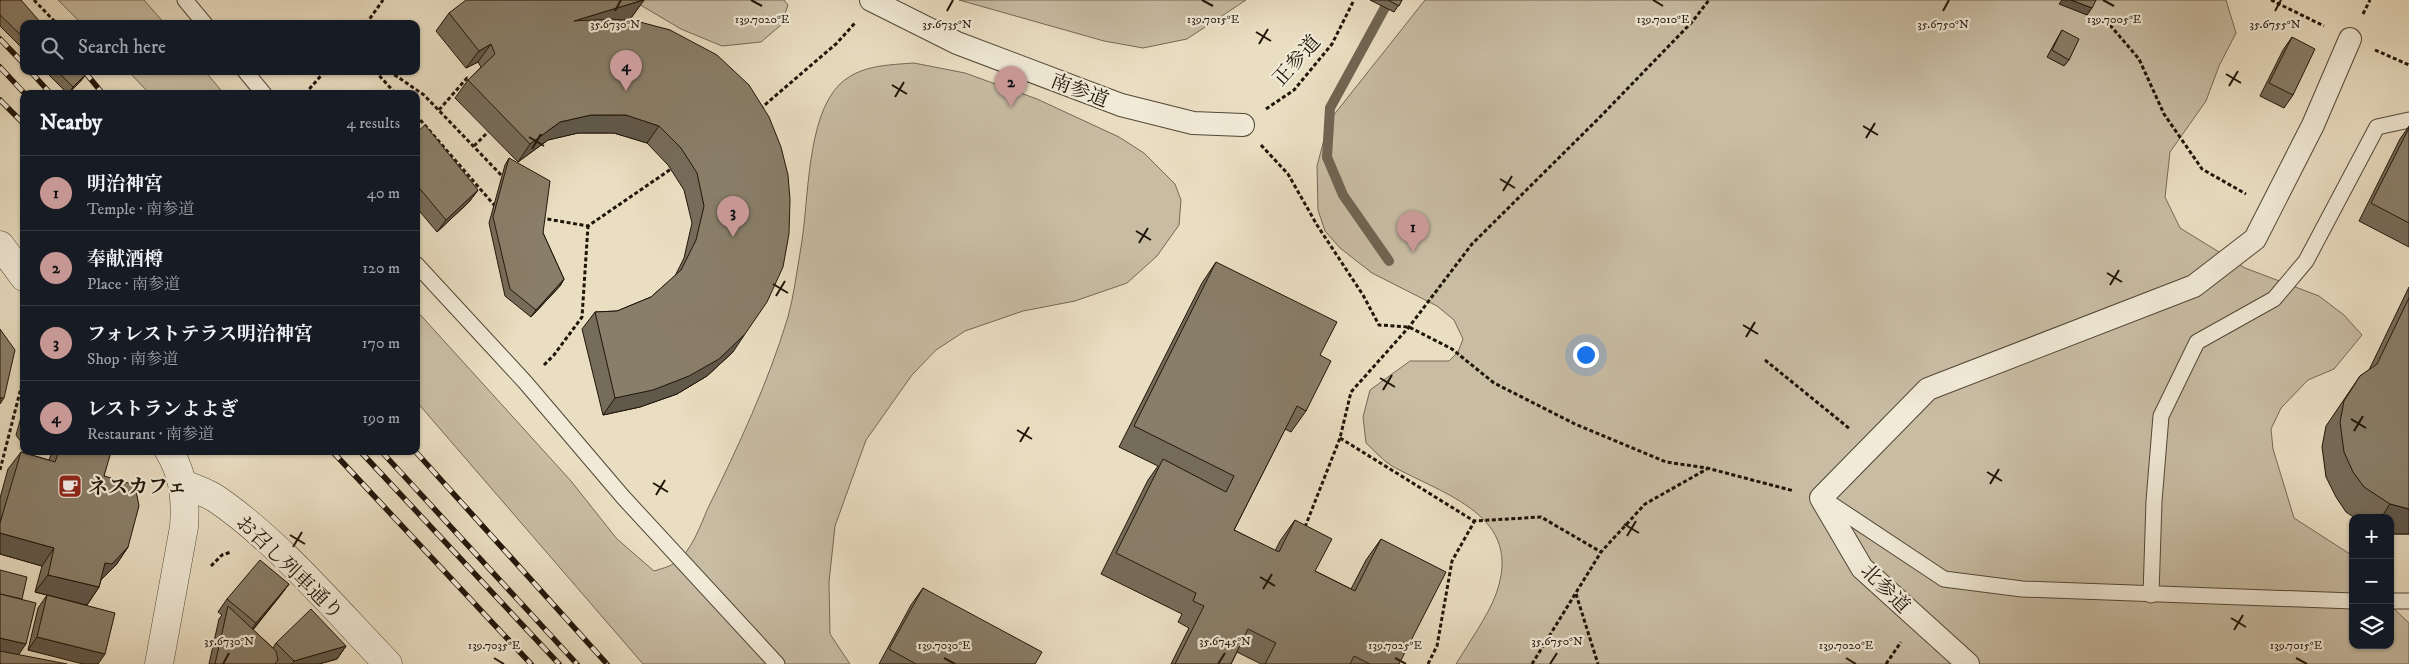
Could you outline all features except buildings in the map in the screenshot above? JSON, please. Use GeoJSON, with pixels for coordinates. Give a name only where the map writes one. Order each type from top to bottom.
{"type":"FeatureCollection","features":[{"type":"Feature","properties":{"kind":"street","name":"南参道"},"geometry":{"type":"LineString","coordinates":[[872,1],[957,43],[1121,105],[1193,123],[1243,125]]}},
{"type":"Feature","properties":{"kind":"street"},"geometry":{"type":"LineString","coordinates":[[1821,498],[1928,389],[2194,286],[2255,238],[2313,125],[2350,39]]}},
{"type":"Feature","properties":{"kind":"street"},"geometry":{"type":"LineString","coordinates":[[0,245],[20,272]]}},
{"type":"Feature","properties":{"kind":"street"},"geometry":{"type":"LineString","coordinates":[[159,664],[184,527],[186,504],[184,484],[171,455]]}},
{"type":"Feature","properties":{"kind":"street","name":"お召し列車通り"},"geometry":{"type":"LineString","coordinates":[[184,484],[213,497],[242,518],[283,556],[388,664]]}},
{"type":"Feature","properties":{"kind":"street","name":"北参道"},"geometry":{"type":"LineString","coordinates":[[1821,498],[1862,568],[1968,664]]}},
{"type":"Feature","properties":{"kind":"lane"},"geometry":{"type":"LineString","coordinates":[[185,0],[202,20]]}},
{"type":"Feature","properties":{"kind":"lane"},"geometry":{"type":"LineString","coordinates":[[248,75],[261,90]]}},
{"type":"Feature","properties":{"kind":"lane"},"geometry":{"type":"LineString","coordinates":[[2151,595],[2154,501],[2161,416],[2197,342],[2274,299],[2306,261],[2377,127],[2409,120]]}},
{"type":"Feature","properties":{"kind":"lane"},"geometry":{"type":"LineString","coordinates":[[420,268],[525,382],[623,497],[777,664]]}},
{"type":"Feature","properties":{"kind":"lane"},"geometry":{"type":"LineString","coordinates":[[1821,498],[1944,578],[2022,589],[2349,601]]}},
{"type":"Feature","properties":{"kind":"lane"},"geometry":{"type":"LineString","coordinates":[[2394,601],[2409,601]]}},
{"type":"Feature","properties":{"kind":"path"},"geometry":{"type":"LineString","coordinates":[[34,0],[52,20]]}},
{"type":"Feature","properties":{"kind":"path"},"geometry":{"type":"LineString","coordinates":[[369,20],[383,0]]}},
{"type":"Feature","properties":{"kind":"path","name":"正参道"},"geometry":{"type":"LineString","coordinates":[[1243,125],[1294,90],[1332,44],[1354,0]]}},
{"type":"Feature","properties":{"kind":"path"},"geometry":{"type":"LineString","coordinates":[[1303,530],[1340,438],[1351,392],[1409,327],[1472,244],[1600,118],[1692,22],[1709,0]]}},
{"type":"Feature","properties":{"kind":"path"},"geometry":{"type":"LineString","coordinates":[[2271,0],[2350,39],[2409,65]]}},
{"type":"Feature","properties":{"kind":"path"},"geometry":{"type":"LineString","coordinates":[[754,114],[837,43],[872,1]]}},
{"type":"Feature","properties":{"kind":"path"},"geometry":{"type":"LineString","coordinates":[[2110,25],[2139,59],[2164,114],[2202,169],[2271,209]]}},
{"type":"Feature","properties":{"kind":"path"},"geometry":{"type":"LineString","coordinates":[[309,90],[322,75]]}},
{"type":"Feature","properties":{"kind":"path"},"geometry":{"type":"LineString","coordinates":[[379,75],[392,90]]}},
{"type":"Feature","properties":{"kind":"path"},"geometry":{"type":"LineString","coordinates":[[395,75],[417,90]]}},
{"type":"Feature","properties":{"kind":"path"},"geometry":{"type":"LineString","coordinates":[[439,110],[467,78],[473,81]]}},
{"type":"Feature","properties":{"kind":"path"},"geometry":{"type":"LineString","coordinates":[[420,92],[503,177],[502,185]]}},
{"type":"Feature","properties":{"kind":"path"},"geometry":{"type":"LineString","coordinates":[[420,119],[499,210],[500,202]]}},
{"type":"Feature","properties":{"kind":"path"},"geometry":{"type":"LineString","coordinates":[[1243,125],[1288,174],[1318,225],[1364,295],[1379,325],[1409,327],[1452,349],[1494,383],[1575,424],[1666,462],[1708,468],[1821,498]]}},
{"type":"Feature","properties":{"kind":"path"},"geometry":{"type":"LineString","coordinates":[[421,132],[426,126]]}},
{"type":"Feature","properties":{"kind":"path"},"geometry":{"type":"LineString","coordinates":[[474,146],[488,132]]}},
{"type":"Feature","properties":{"kind":"path"},"geometry":{"type":"LineString","coordinates":[[538,217],[588,226],[675,167]]}},
{"type":"Feature","properties":{"kind":"path"},"geometry":{"type":"LineString","coordinates":[[525,382],[554,355],[582,317],[588,226]]}},
{"type":"Feature","properties":{"kind":"path"},"geometry":{"type":"LineString","coordinates":[[1765,360],[1872,447]]}},
{"type":"Feature","properties":{"kind":"path"},"geometry":{"type":"LineString","coordinates":[[0,470],[20,392]]}},
{"type":"Feature","properties":{"kind":"path"},"geometry":{"type":"LineString","coordinates":[[1340,438],[1474,521],[1541,518],[1602,552]]}},
{"type":"Feature","properties":{"kind":"path"},"geometry":{"type":"LineString","coordinates":[[1532,664],[1602,552],[1645,504],[1708,468]]}},
{"type":"Feature","properties":{"kind":"path"},"geometry":{"type":"LineString","coordinates":[[1428,664],[1437,646],[1452,560],[1474,521]]}},
{"type":"Feature","properties":{"kind":"path"},"geometry":{"type":"LineString","coordinates":[[1576,594],[1598,664]]}},
{"type":"Feature","properties":{"kind":"shaded area"},"geometry":{"type":"Polygon","coordinates":[[[58,0],[144,0],[162,20],[78,20],[58,0]]]}},
{"type":"Feature","properties":{"kind":"shaded area"},"geometry":{"type":"Polygon","coordinates":[[[632,0],[784,0],[788,5],[781,25],[761,42],[722,46],[681,29],[632,0]]]}},
{"type":"Feature","properties":{"kind":"shaded area"},"geometry":{"type":"Polygon","coordinates":[[[959,0],[1246,0],[1187,39],[1143,48],[1104,41],[959,0]]]}},
{"type":"Feature","properties":{"kind":"shaded area"},"geometry":{"type":"Polygon","coordinates":[[[1425,0],[2226,0],[2236,33],[2219,66],[2206,101],[2170,152],[2165,197],[2180,228],[2245,268],[2319,296],[2344,315],[2362,335],[2334,369],[2308,380],[2281,408],[2271,429],[2273,449],[2294,518],[2349,553],[2349,649],[2394,649],[2394,609],[2409,623],[2409,664],[1456,664],[1483,621],[1496,594],[1502,567],[1499,545],[1490,526],[1474,511],[1455,498],[1392,466],[1381,458],[1366,443],[1363,417],[1370,390],[1410,361],[1449,361],[1458,352],[1463,339],[1454,320],[1437,306],[1372,273],[1340,248],[1325,231],[1318,210],[1317,166],[1329,121],[1425,0]]]}},
{"type":"Feature","properties":{"kind":"shaded area"},"geometry":{"type":"Polygon","coordinates":[[[914,63],[965,73],[1037,99],[1119,137],[1144,153],[1175,184],[1181,200],[1179,225],[1157,256],[1127,283],[1075,301],[1023,311],[965,331],[936,350],[912,375],[866,440],[835,526],[829,582],[830,634],[850,664],[643,664],[420,406],[420,314],[571,481],[617,539],[654,571],[673,564],[681,558],[695,538],[752,414],[780,342],[792,300],[804,228],[811,161],[821,117],[829,99],[840,84],[848,78],[865,70],[894,64],[914,63]]]}},
{"type":"Feature","properties":{"kind":"shaded area"},"geometry":{"type":"Polygon","coordinates":[[[132,75],[208,75],[221,90],[146,90],[132,75]]]}},
{"type":"Feature","properties":{"kind":"waterway"},"geometry":{"type":"LineString","coordinates":[[1389,0],[1330,108],[1327,157],[1343,195],[1389,261]]}},
{"type":"Feature","properties":{"kind":"railway"},"geometry":{"type":"LineString","coordinates":[[0,39],[20,60]]}},
{"type":"Feature","properties":{"kind":"railway"},"geometry":{"type":"LineString","coordinates":[[0,67],[21,90]]}},
{"type":"Feature","properties":{"kind":"railway"},"geometry":{"type":"LineString","coordinates":[[34,75],[47,90]]}},
{"type":"Feature","properties":{"kind":"railway"},"geometry":{"type":"LineString","coordinates":[[87,75],[100,90]]}},
{"type":"Feature","properties":{"kind":"railway"},"geometry":{"type":"LineString","coordinates":[[0,100],[20,120]]}},
{"type":"Feature","properties":{"kind":"railway"},"geometry":{"type":"LineString","coordinates":[[336,455],[531,664]]}},
{"type":"Feature","properties":{"kind":"railway"},"geometry":{"type":"LineString","coordinates":[[364,455],[559,664]]}},
{"type":"Feature","properties":{"kind":"railway"},"geometry":{"type":"LineString","coordinates":[[385,455],[577,664]]}},
{"type":"Feature","properties":{"kind":"railway"},"geometry":{"type":"LineString","coordinates":[[419,455],[607,664]]}},
{"type":"Feature","properties":{"kind":"place","name":"レストランよよぎ"},"geometry":{"type":"Point","coordinates":[626,91]}},
{"type":"Feature","properties":{"kind":"place","name":"奉献酒樽"},"geometry":{"type":"Point","coordinates":[1011,107]}},
{"type":"Feature","properties":{"kind":"place","name":"フォレストテラス明治神宮"},"geometry":{"type":"Point","coordinates":[733,237]}},
{"type":"Feature","properties":{"kind":"place","name":"明治神宮"},"geometry":{"type":"Point","coordinates":[1413,252]}},
{"type":"Feature","properties":{"kind":"place","name":"ネスカフェ"},"geometry":{"type":"Point","coordinates":[70,486]}}]}
